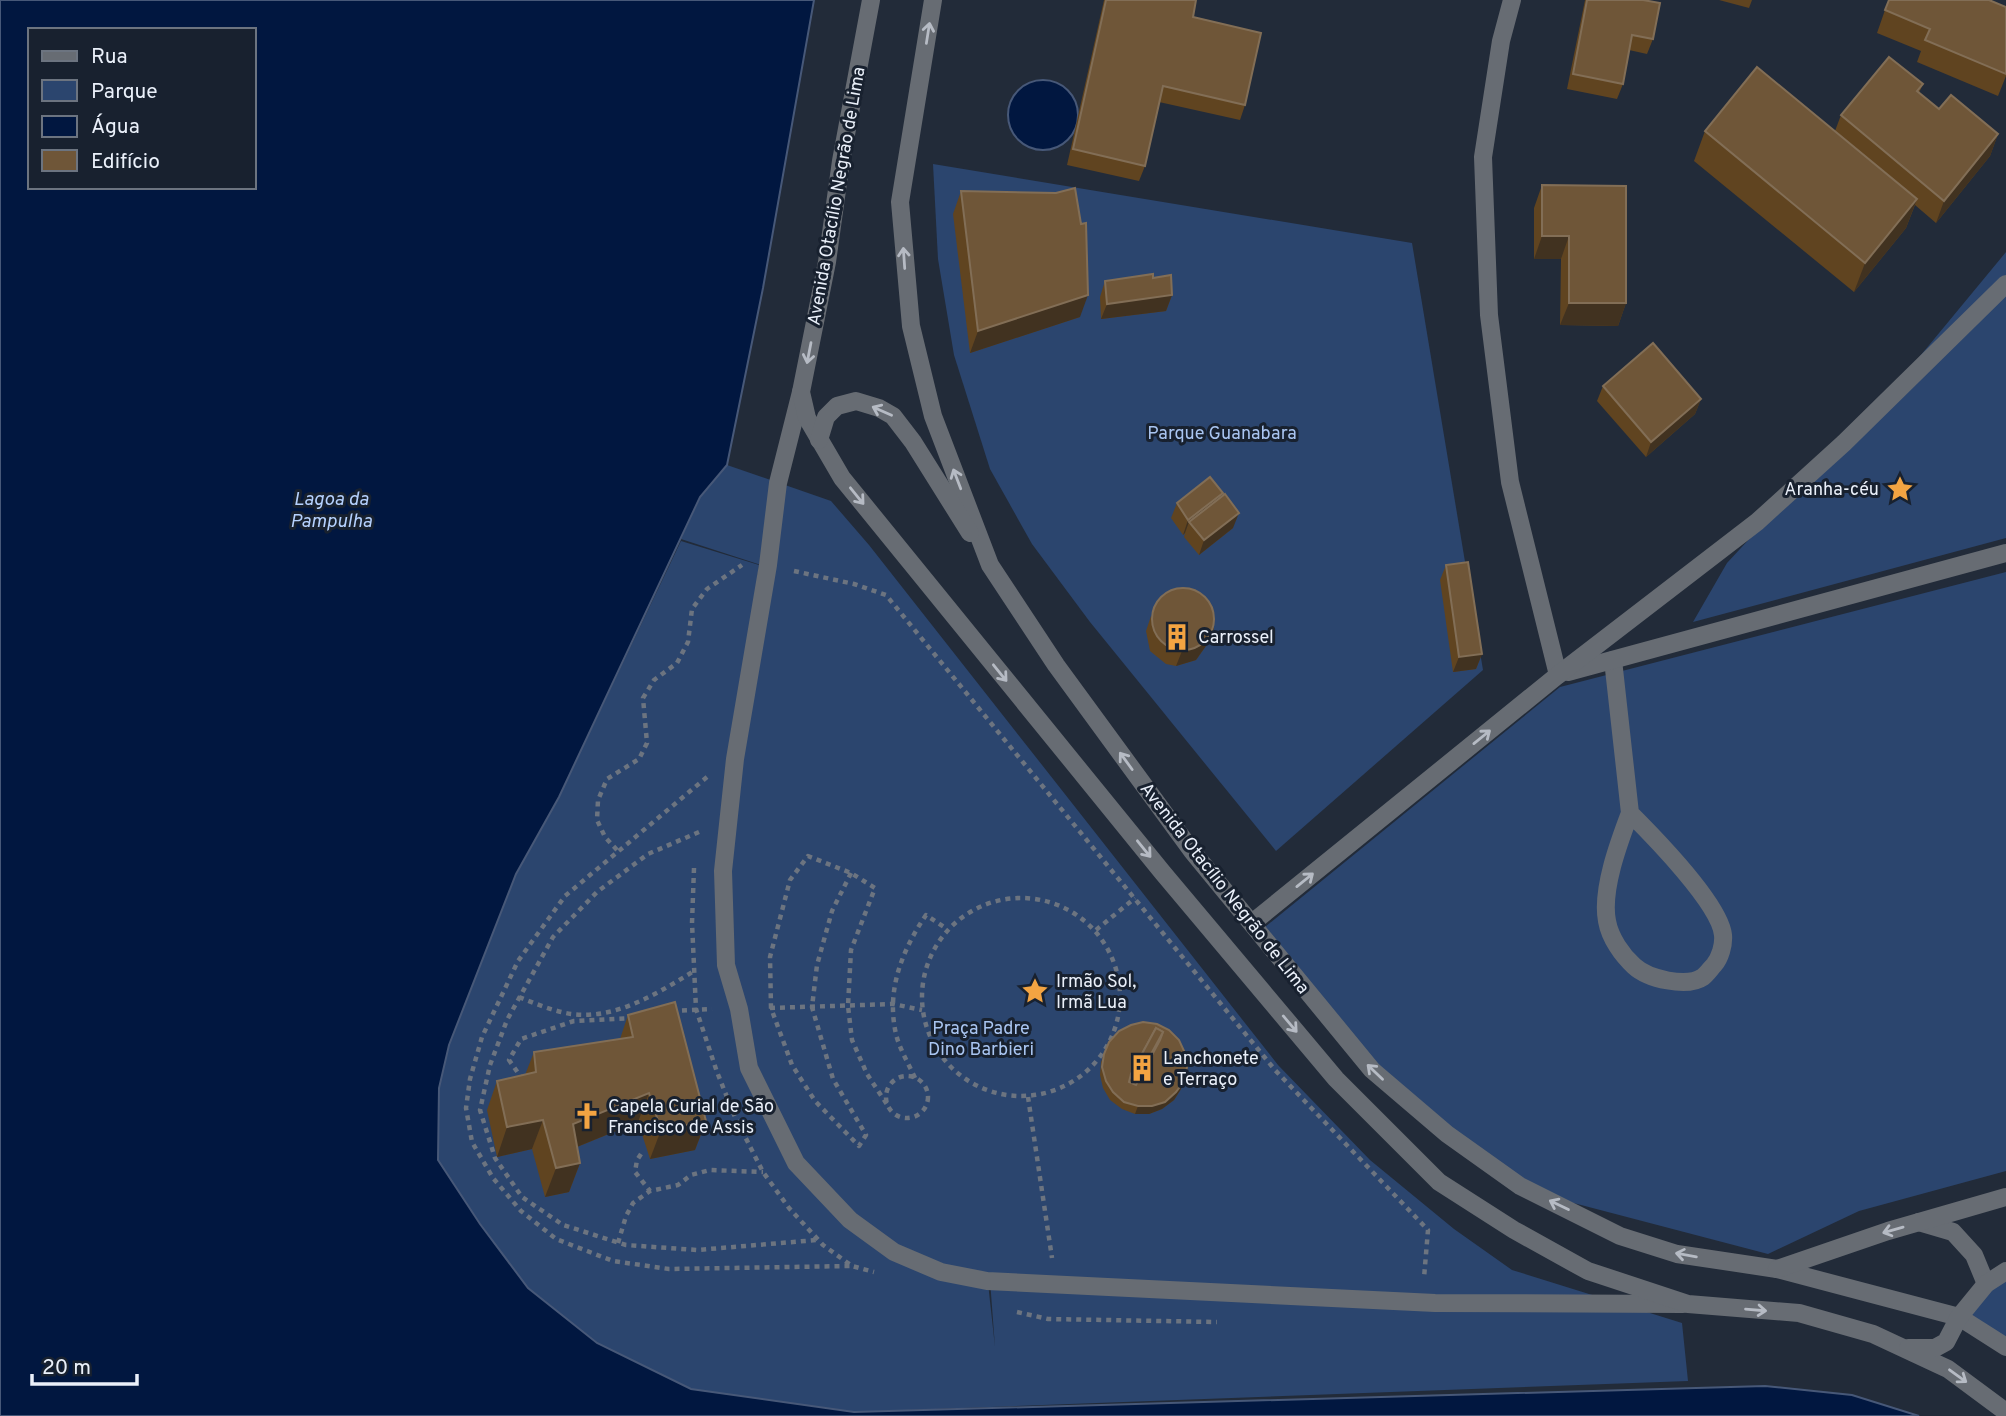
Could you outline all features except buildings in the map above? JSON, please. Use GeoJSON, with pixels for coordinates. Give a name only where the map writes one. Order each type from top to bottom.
{"type":"FeatureCollection","features":[{"type":"Feature","properties":{"kind":"street","name":"Avenida Otacílio Negrão de Lima"},"geometry":{"type":"LineString","coordinates":[[871,0],[841,161],[827,262],[801,392],[778,483],[768,565],[735,759],[723,871],[726,965],[739,1009],[749,1068],[796,1163],[850,1220],[894,1252],[941,1272],[987,1281],[1422,1303],[1688,1304],[1799,1313],[1873,1334],[1905,1348],[1948,1369],[2006,1412]]}},
{"type":"Feature","properties":{"kind":"street","name":"Avenida Otacílio Negrão de Lima"},"geometry":{"type":"LineString","coordinates":[[933,0],[900,202],[911,326],[933,416],[990,565],[1056,665],[1184,841],[1372,1070],[1469,1151],[1520,1186],[1620,1236],[1677,1254],[1777,1269],[1959,1317],[2006,1347]]}},
{"type":"Feature","properties":{"kind":"street"},"geometry":{"type":"LineString","coordinates":[[1512,0],[1501,41],[1483,157],[1489,315],[1510,482],[1558,675]]}},
{"type":"Feature","properties":{"kind":"street"},"geometry":{"type":"LineString","coordinates":[[1252,923],[1558,675],[1757,522],[1844,443],[2006,284]]}},
{"type":"Feature","properties":{"kind":"street","name":"Avenida Otacílio Negrão de Lima"},"geometry":{"type":"LineString","coordinates":[[801,392],[807,418],[842,478],[1172,883],[1336,1079],[1439,1182],[1514,1230],[1588,1272],[1688,1304]]}},
{"type":"Feature","properties":{"kind":"street"},"geometry":{"type":"LineString","coordinates":[[819,440],[825,417],[838,406],[856,401],[879,408],[892,416],[913,442],[990,565]]}},
{"type":"Feature","properties":{"kind":"street"},"geometry":{"type":"LineString","coordinates":[[1558,675],[2006,553]]}},
{"type":"Feature","properties":{"kind":"street"},"geometry":{"type":"LineString","coordinates":[[1613,660],[1630,813],[1606,893],[1606,920],[1613,940],[1635,968],[1675,984],[1703,977],[1719,958],[1723,935],[1715,916],[1669,853],[1630,813]]}},
{"type":"Feature","properties":{"kind":"street"},"geometry":{"type":"LineString","coordinates":[[1777,1269],[1919,1222],[2006,1197]]}},
{"type":"Feature","properties":{"kind":"street"},"geometry":{"type":"LineString","coordinates":[[1919,1222],[1953,1232],[1974,1255],[1986,1284]]}},
{"type":"Feature","properties":{"kind":"street"},"geometry":{"type":"LineString","coordinates":[[1905,1348],[1935,1348],[1946,1342],[1959,1317],[1986,1284],[2006,1271]]}},
{"type":"Feature","properties":{"kind":"path"},"geometry":{"type":"LineString","coordinates":[[617,850],[605,837],[597,820],[598,800],[607,779],[639,759],[646,743],[643,698],[654,680],[677,663],[688,642],[692,609],[707,589],[745,562]]}},
{"type":"Feature","properties":{"kind":"path"},"geometry":{"type":"LineString","coordinates":[[768,565],[854,584],[886,596],[1275,1070],[1428,1230],[1422,1303]]}},
{"type":"Feature","properties":{"kind":"path"},"geometry":{"type":"LineString","coordinates":[[735,759],[706,777],[565,896],[518,961],[482,1037],[470,1079],[466,1108],[472,1142],[493,1178],[521,1211],[556,1239],[613,1261],[669,1269],[852,1266]]}},
{"type":"Feature","properties":{"kind":"path"},"geometry":{"type":"LineString","coordinates":[[699,832],[648,854],[597,892],[553,937],[507,1020],[490,1065],[480,1110],[495,1158],[522,1197],[563,1225],[626,1245],[697,1250],[818,1240]]}},
{"type":"Feature","properties":{"kind":"path"},"geometry":{"type":"LineString","coordinates":[[851,873],[832,911],[817,965],[812,1007],[833,1079],[866,1135],[859,1146],[815,1101],[807,1089],[792,1065],[771,1008],[770,957],[790,880],[808,856],[851,873],[875,888],[851,950],[848,1006],[852,1040],[866,1074],[892,1112],[904,1118],[912,1118],[923,1112],[928,1093],[915,1077],[898,1040],[893,1004],[897,972],[909,940],[926,915],[947,929]]}},
{"type":"Feature","properties":{"kind":"path"},"geometry":{"type":"LineString","coordinates":[[1021,897],[1049,901],[1075,912],[1096,930],[1113,958],[1121,988],[1119,1020],[1106,1048],[1086,1073],[1059,1090],[1028,1097],[991,1092],[958,1074],[934,1046],[922,1010],[923,981],[931,953],[947,929],[968,912],[994,900],[1021,897]]}},
{"type":"Feature","properties":{"kind":"path"},"geometry":{"type":"LineString","coordinates":[[1096,930],[1135,898]]}},
{"type":"Feature","properties":{"kind":"path"},"geometry":{"type":"LineString","coordinates":[[519,997],[550,1009],[574,1014],[601,1012],[649,998],[694,971]]}},
{"type":"Feature","properties":{"kind":"path"},"geometry":{"type":"LineString","coordinates":[[665,1012],[893,1004],[922,1010]]}},
{"type":"Feature","properties":{"kind":"path"},"geometry":{"type":"LineString","coordinates":[[523,1081],[509,1060],[522,1039],[574,1021],[616,1020],[644,1015]]}},
{"type":"Feature","properties":{"kind":"path"},"geometry":{"type":"LineString","coordinates":[[888,1106],[887,1092],[890,1085],[901,1077],[915,1077]]}},
{"type":"Feature","properties":{"kind":"path"},"geometry":{"type":"LineString","coordinates":[[1028,1097],[1056,1284]]}},
{"type":"Feature","properties":{"kind":"path"},"geometry":{"type":"LineString","coordinates":[[641,1154],[635,1172],[650,1191]]}},
{"type":"Feature","properties":{"kind":"path"},"geometry":{"type":"LineString","coordinates":[[618,1243],[633,1203],[650,1191],[678,1185],[691,1175],[710,1170],[763,1172]]}},
{"type":"Feature","properties":{"kind":"green space","name":"Parque Guanabara"},"geometry":{"type":"Polygon","coordinates":[[[933,164],[1412,243],[1483,670],[1276,851],[1090,622],[1032,544],[990,469],[954,355],[938,259],[933,164]]]}},
{"type":"Feature","properties":{"kind":"green space"},"geometry":{"type":"Polygon","coordinates":[[[2006,252],[2006,538],[1693,622],[1727,563],[1753,535],[1835,459],[2006,252]]]}},
{"type":"Feature","properties":{"kind":"green space","name":"Praça Padre Dino Barbieri"},"geometry":{"type":"Polygon","coordinates":[[[727,465],[831,501],[869,545],[1278,1065],[1370,1160],[1454,1229],[1512,1270],[1682,1323],[1688,1381],[854,1412],[691,1389],[597,1343],[527,1288],[438,1160],[439,1088],[449,1045],[516,874],[559,797],[681,541],[759,565],[719,869],[722,965],[734,1009],[744,1069],[794,1164],[848,1222],[893,1254],[988,1283],[995,1347],[990,1280],[897,1248],[853,1219],[800,1161],[754,1068],[743,1009],[729,965],[728,872],[761,565],[681,539],[701,496],[727,465]]]}},
{"type":"Feature","properties":{"kind":"green space"},"geometry":{"type":"Polygon","coordinates":[[[2006,572],[2006,1171],[1859,1211],[1768,1254],[1543,1195],[1420,1111],[1254,936],[1560,687],[2006,572]]]}},
{"type":"Feature","properties":{"kind":"green space"},"geometry":{"type":"Polygon","coordinates":[[[2006,1281],[2006,1355],[1963,1316],[1991,1288],[2006,1281]]]}},
{"type":"Feature","properties":{"kind":"water","name":"Lagoa da Pampulha"},"geometry":{"type":"Polygon","coordinates":[[[0,0],[814,0],[763,288],[727,465],[700,497],[559,797],[516,874],[449,1045],[439,1088],[438,1160],[480,1224],[528,1288],[597,1343],[691,1389],[854,1412],[1765,1386],[1852,1395],[1919,1416],[0,1416],[0,0]]]}},
{"type":"Feature","properties":{"kind":"water"},"geometry":{"type":"Polygon","coordinates":[[[1050,80],[1063,86],[1072,95],[1076,101],[1076,129],[1068,140],[1057,148],[1036,150],[1018,140],[1010,129],[1008,108],[1018,90],[1029,82],[1050,80]]]}},
{"type":"Feature","properties":{"kind":"place","name":"Aranha-céu"},"geometry":{"type":"Point","coordinates":[1900,489]}},
{"type":"Feature","properties":{"kind":"place","name":"Carrossel"},"geometry":{"type":"Point","coordinates":[1177,637]}},
{"type":"Feature","properties":{"kind":"place","name":"Irmão Sol, Irmã Lua"},"geometry":{"type":"Point","coordinates":[1035,991]}},
{"type":"Feature","properties":{"kind":"place","name":"Lanchonete e Terraço"},"geometry":{"type":"Point","coordinates":[1142,1068]}},
{"type":"Feature","properties":{"kind":"place","name":"Capela Curial de São Francisco de Assis"},"geometry":{"type":"Point","coordinates":[587,1116]}}]}
